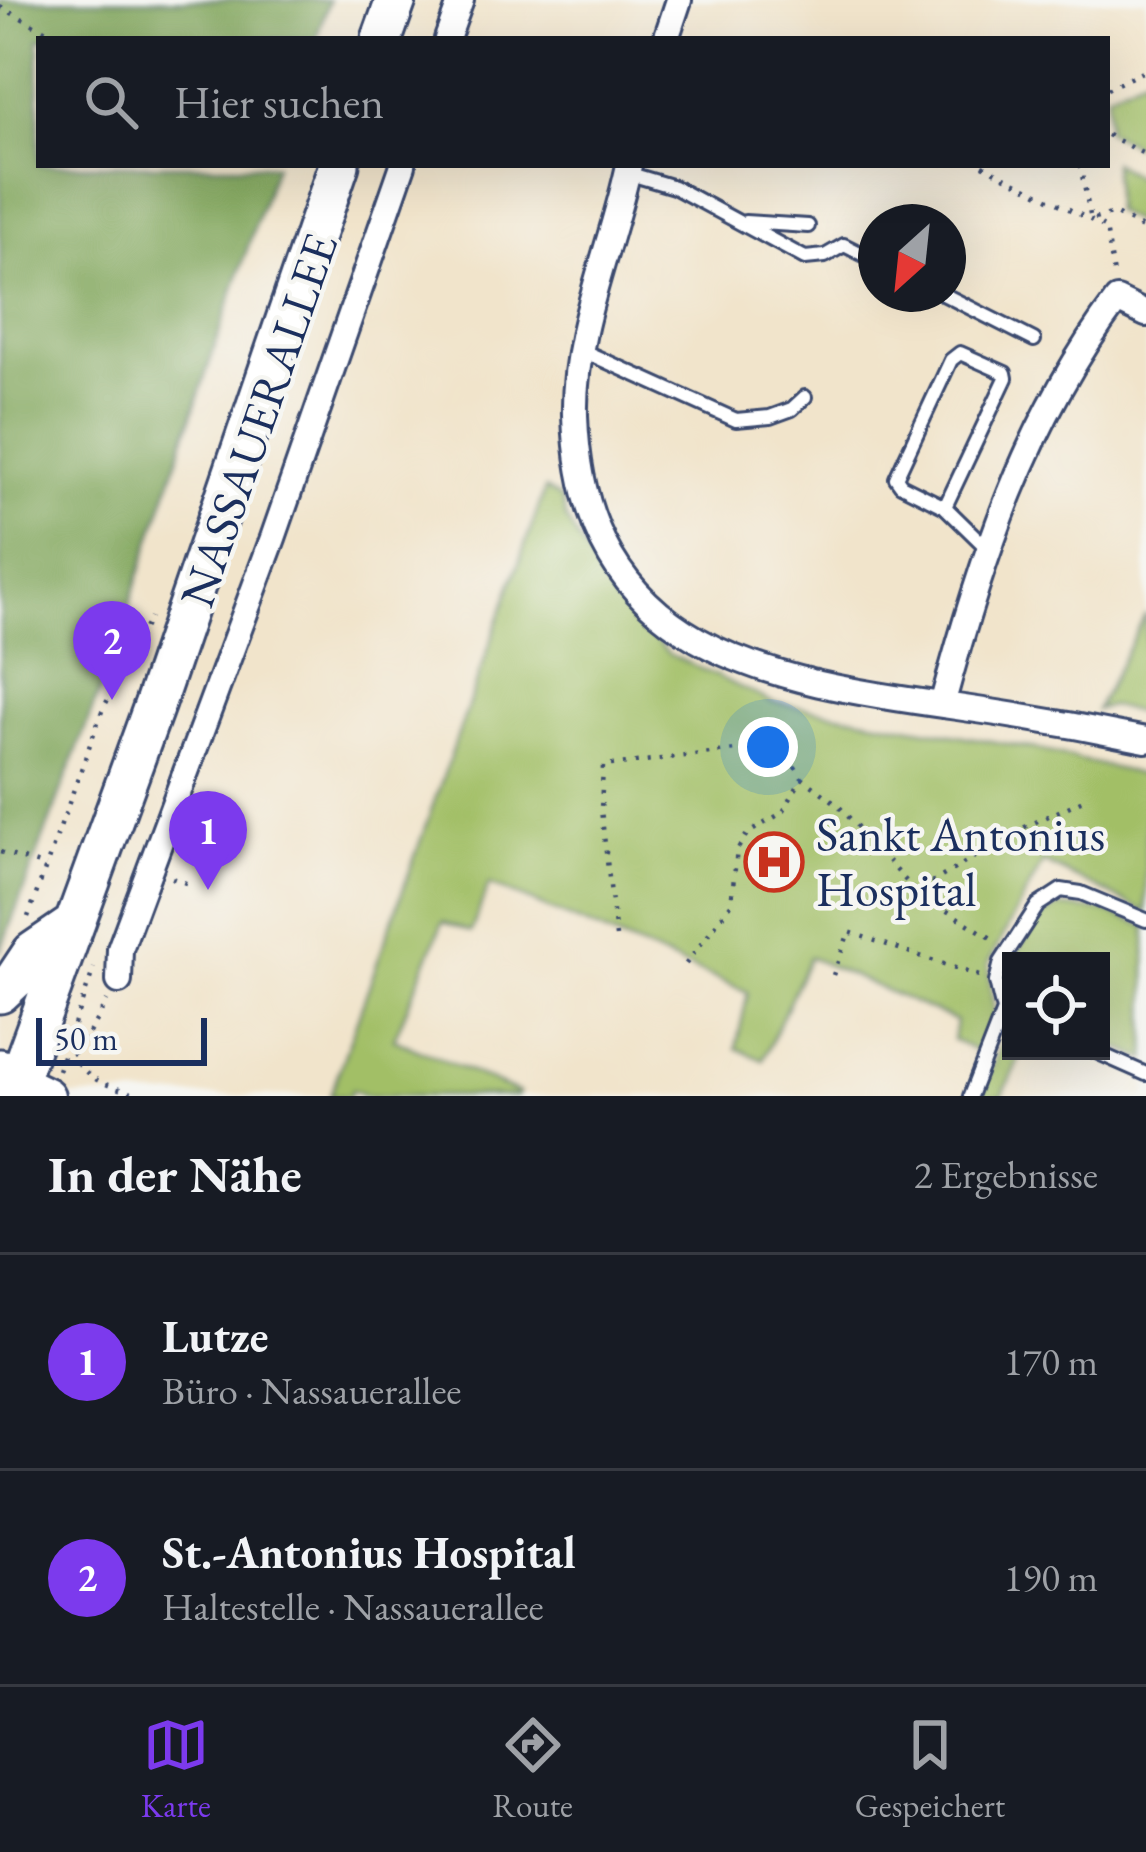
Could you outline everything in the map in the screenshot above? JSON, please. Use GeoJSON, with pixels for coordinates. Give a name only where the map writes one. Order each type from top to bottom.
{"type":"FeatureCollection","features":[{"type":"Feature","properties":{"kind":"main road"},"geometry":{"type":"LineString","coordinates":[[383,36],[395,0]]}},
{"type":"Feature","properties":{"kind":"main road","name":"NASSAUERALLEE"},"geometry":{"type":"LineString","coordinates":[[26,1084],[74,924],[338,168]]}},
{"type":"Feature","properties":{"kind":"main road"},"geometry":{"type":"LineString","coordinates":[[0,993],[33,952],[74,924]]}},
{"type":"Feature","properties":{"kind":"street"},"geometry":{"type":"LineString","coordinates":[[448,36],[461,0]]}},
{"type":"Feature","properties":{"kind":"street"},"geometry":{"type":"LineString","coordinates":[[667,36],[679,0]]}},
{"type":"Feature","properties":{"kind":"street","name":"NASSAUERALLEE"},"geometry":{"type":"LineString","coordinates":[[119,981],[120,950],[273,538],[402,168]]}},
{"type":"Feature","properties":{"kind":"street"},"geometry":{"type":"LineString","coordinates":[[628,169],[581,350],[575,413],[593,518],[620,571],[652,608],[713,650],[778,676],[1146,740]]}},
{"type":"Feature","properties":{"kind":"street"},"geometry":{"type":"LineString","coordinates":[[942,705],[988,550],[1044,412],[1118,300],[1146,314]]}},
{"type":"Feature","properties":{"kind":"lane"},"geometry":{"type":"LineString","coordinates":[[628,169],[674,187],[805,257],[825,256],[844,245],[858,252]]}},
{"type":"Feature","properties":{"kind":"lane"},"geometry":{"type":"LineString","coordinates":[[737,221],[808,226]]}},
{"type":"Feature","properties":{"kind":"lane"},"geometry":{"type":"LineString","coordinates":[[966,306],[1034,340]]}},
{"type":"Feature","properties":{"kind":"lane"},"geometry":{"type":"LineString","coordinates":[[581,350],[736,420],[770,417],[793,409],[805,397]]}},
{"type":"Feature","properties":{"kind":"lane"},"geometry":{"type":"LineString","coordinates":[[945,507],[1006,378],[960,352],[951,360],[896,478],[897,483],[945,507],[988,550]]}},
{"type":"Feature","properties":{"kind":"lane"},"geometry":{"type":"LineString","coordinates":[[970,1096],[1004,1011],[996,982],[1001,962],[1038,905],[1061,890],[1081,893],[1146,920]]}},
{"type":"Feature","properties":{"kind":"lane"},"geometry":{"type":"LineString","coordinates":[[1110,1058],[1146,1074]]}},
{"type":"Feature","properties":{"kind":"path"},"geometry":{"type":"LineString","coordinates":[[0,8],[56,36]]}},
{"type":"Feature","properties":{"kind":"path"},"geometry":{"type":"LineString","coordinates":[[1110,88],[1146,70]]}},
{"type":"Feature","properties":{"kind":"path"},"geometry":{"type":"LineString","coordinates":[[1110,137],[1146,155]]}},
{"type":"Feature","properties":{"kind":"path"},"geometry":{"type":"LineString","coordinates":[[1081,168],[1091,220]]}},
{"type":"Feature","properties":{"kind":"path"},"geometry":{"type":"LineString","coordinates":[[991,169],[1106,228],[1118,300]]}},
{"type":"Feature","properties":{"kind":"path"},"geometry":{"type":"LineString","coordinates":[[1091,220],[1114,213],[1146,230]]}},
{"type":"Feature","properties":{"kind":"path"},"geometry":{"type":"LineString","coordinates":[[22,936],[101,711],[157,605]]}},
{"type":"Feature","properties":{"kind":"path"},"geometry":{"type":"LineString","coordinates":[[616,937],[601,810],[603,766],[760,747],[788,756],[802,778],[836,802],[916,892],[1010,949]]}},
{"type":"Feature","properties":{"kind":"path"},"geometry":{"type":"LineString","coordinates":[[685,965],[731,904],[737,850],[747,834],[783,812],[802,778]]}},
{"type":"Feature","properties":{"kind":"path"},"geometry":{"type":"LineString","coordinates":[[916,892],[1025,827],[1084,799]]}},
{"type":"Feature","properties":{"kind":"path"},"geometry":{"type":"LineString","coordinates":[[0,851],[46,866]]}},
{"type":"Feature","properties":{"kind":"path"},"geometry":{"type":"LineString","coordinates":[[833,975],[850,932],[996,982]]}},
{"type":"Feature","properties":{"kind":"path"},"geometry":{"type":"LineString","coordinates":[[26,1084],[68,1041],[85,1040],[119,981]]}},
{"type":"Feature","properties":{"kind":"path"},"geometry":{"type":"LineString","coordinates":[[68,1041],[75,1064],[94,1080],[140,1096]]}},
{"type":"Feature","properties":{"kind":"green space"},"geometry":{"type":"Polygon","coordinates":[[[0,0],[329,0],[317,36],[36,36],[36,168],[274,168],[111,661],[0,952],[0,0]]]}},
{"type":"Feature","properties":{"kind":"green space"},"geometry":{"type":"Polygon","coordinates":[[[1146,75],[1146,151],[1110,133],[1110,93],[1146,75]]]}},
{"type":"Feature","properties":{"kind":"green space"},"geometry":{"type":"Polygon","coordinates":[[[1113,162],[1146,184],[1146,229],[1114,211],[1113,162]]]}},
{"type":"Feature","properties":{"kind":"green space","name":"Sankt Antonius Hospital"},"geometry":{"type":"Polygon","coordinates":[[[545,489],[561,499],[566,519],[611,595],[669,654],[772,702],[1036,749],[1146,776],[1146,912],[1043,862],[988,964],[994,1014],[980,1053],[953,1040],[956,1021],[809,957],[763,1060],[736,1048],[748,992],[489,884],[471,932],[443,922],[394,1039],[519,1093],[517,1096],[367,1096],[352,1090],[349,1096],[330,1096],[545,489]]]}},
{"type":"Feature","properties":{"kind":"green space"},"geometry":{"type":"Polygon","coordinates":[[[1146,614],[1146,714],[1110,706],[1096,710],[1146,614]]]}},
{"type":"Feature","properties":{"kind":"green space"},"geometry":{"type":"Polygon","coordinates":[[[1060,907],[1103,911],[1146,926],[1146,1060],[1110,1044],[1110,952],[1019,952],[1035,920],[1060,907]]]}},
{"type":"Feature","properties":{"kind":"green space"},"geometry":{"type":"Polygon","coordinates":[[[1002,1043],[1002,1060],[1019,1060],[1002,1096],[980,1096],[1002,1043]]]}},
{"type":"Feature","properties":{"kind":"place","name":"St.-Antonius Hospital"},"geometry":{"type":"Point","coordinates":[112,700]}},
{"type":"Feature","properties":{"kind":"place","name":"Sankt Antonius Hospital"},"geometry":{"type":"Point","coordinates":[774,862]}},
{"type":"Feature","properties":{"kind":"place","name":"Lutze"},"geometry":{"type":"Point","coordinates":[208,890]}}]}
